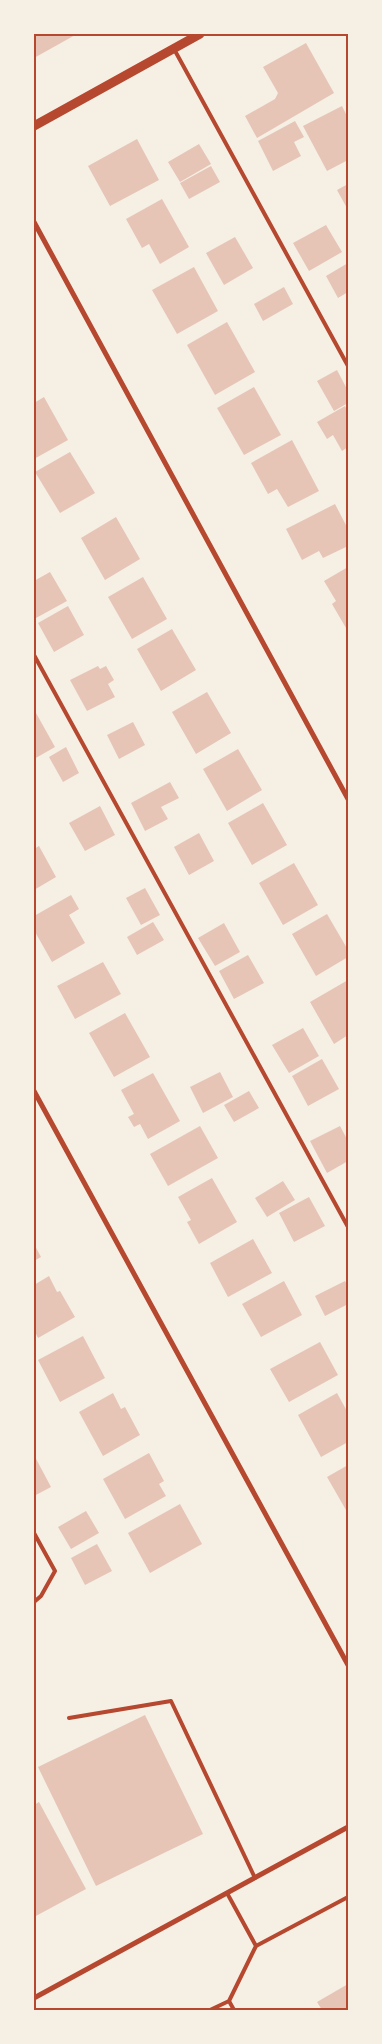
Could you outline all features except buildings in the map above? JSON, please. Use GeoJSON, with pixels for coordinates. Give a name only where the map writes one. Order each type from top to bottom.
{"type":"FeatureCollection","features":[{"type":"Feature","properties":{"kind":"street"},"geometry":{"type":"LineString","coordinates":[[34,126],[200,34]]}},
{"type":"Feature","properties":{"kind":"street"},"geometry":{"type":"LineString","coordinates":[[34,222],[348,799]]}},
{"type":"Feature","properties":{"kind":"street"},"geometry":{"type":"LineString","coordinates":[[34,1091],[348,1665]]}},
{"type":"Feature","properties":{"kind":"street"},"geometry":{"type":"LineString","coordinates":[[34,1998],[348,1827]]}},
{"type":"Feature","properties":{"kind":"lane"},"geometry":{"type":"LineString","coordinates":[[174,49],[348,366]]}},
{"type":"Feature","properties":{"kind":"lane"},"geometry":{"type":"LineString","coordinates":[[34,655],[348,1227]]}},
{"type":"Feature","properties":{"kind":"lane"},"geometry":{"type":"LineString","coordinates":[[34,1533],[55,1571],[41,1596],[34,1602]]}},
{"type":"Feature","properties":{"kind":"lane"},"geometry":{"type":"LineString","coordinates":[[69,1718],[171,1701],[255,1878]]}},
{"type":"Feature","properties":{"kind":"lane"},"geometry":{"type":"LineString","coordinates":[[227,1893],[256,1946]]}},
{"type":"Feature","properties":{"kind":"lane"},"geometry":{"type":"LineString","coordinates":[[210,2010],[229,2001],[256,1946],[348,1898]]}},
{"type":"Feature","properties":{"kind":"lane"},"geometry":{"type":"LineString","coordinates":[[229,2001],[234,2010]]}}]}
